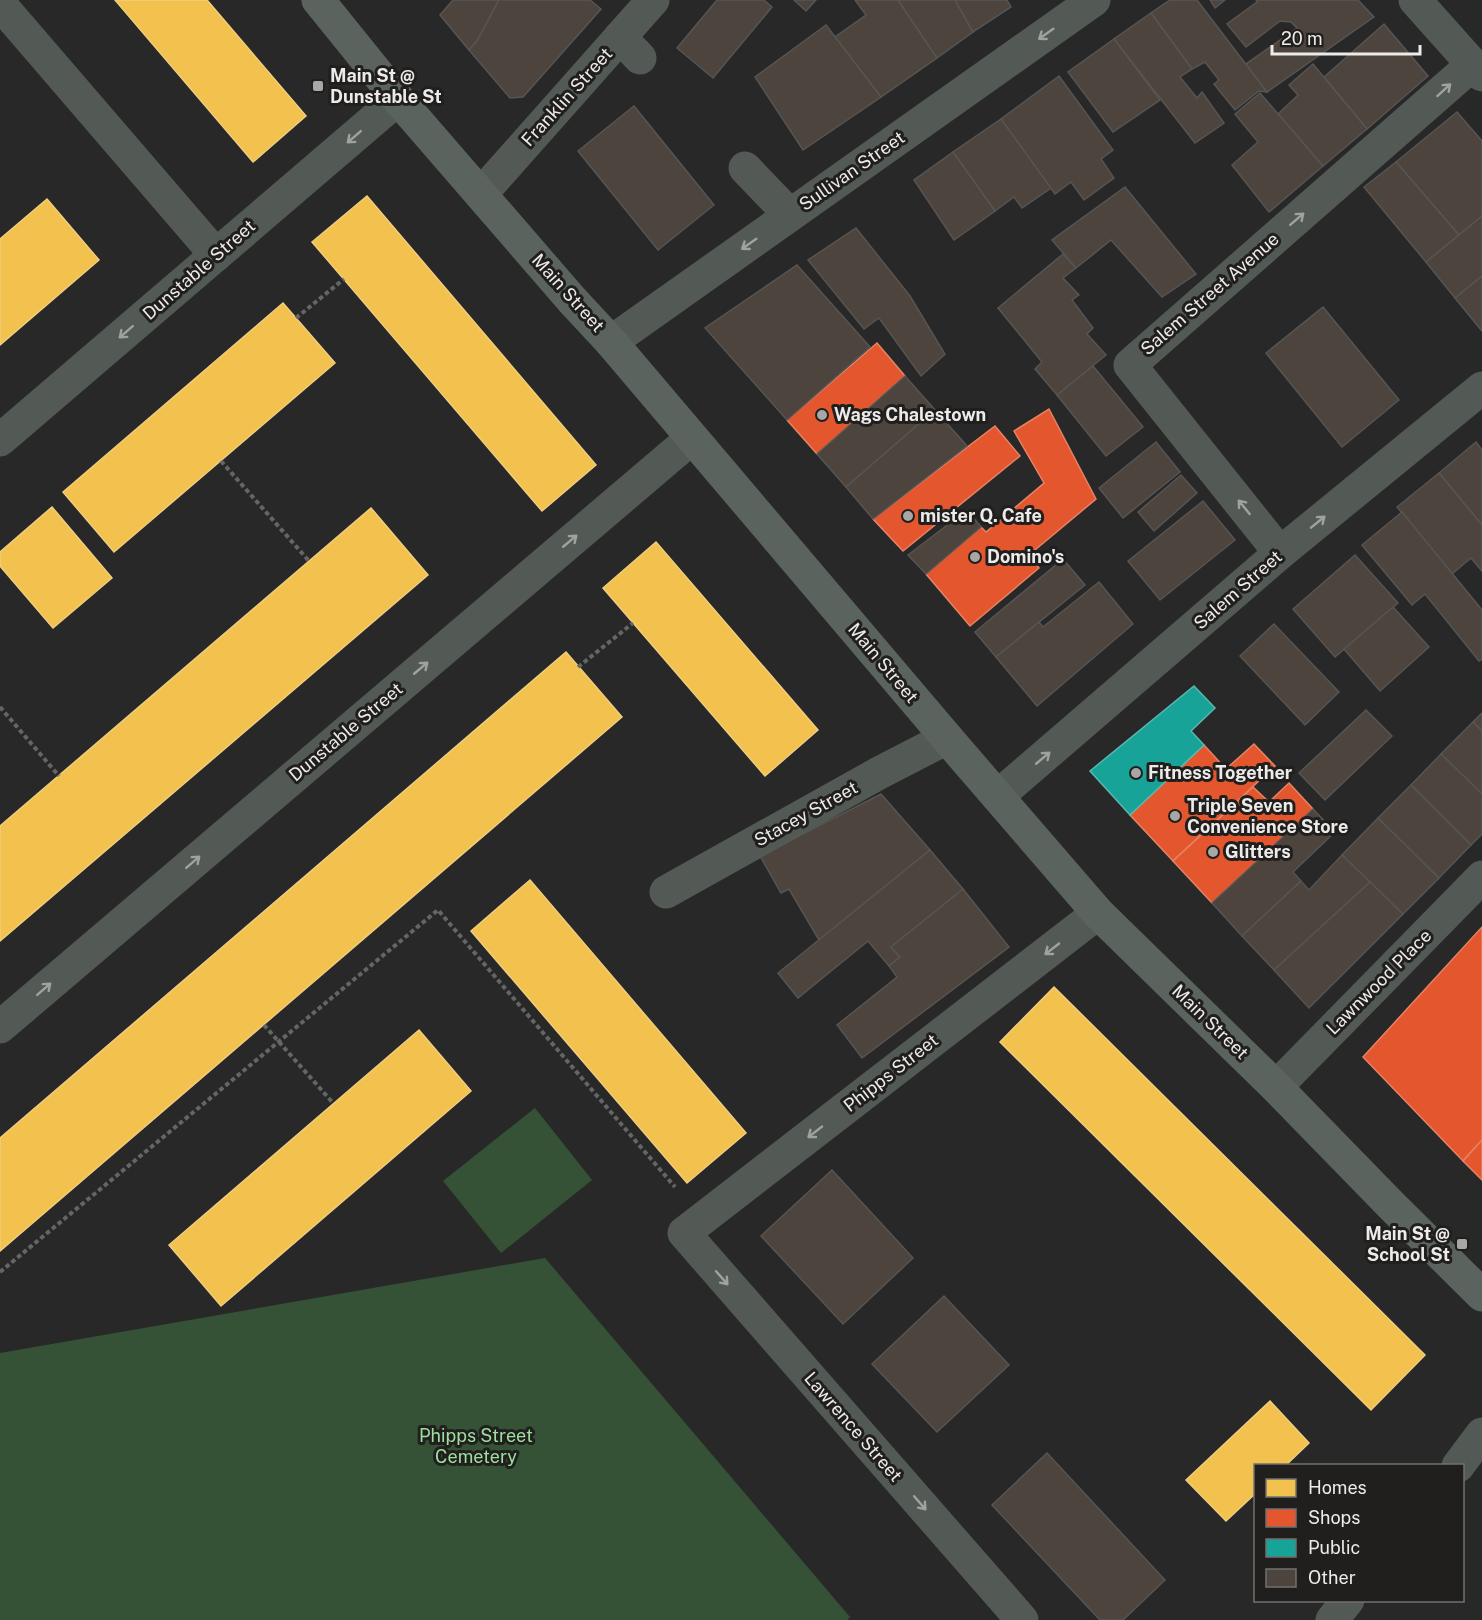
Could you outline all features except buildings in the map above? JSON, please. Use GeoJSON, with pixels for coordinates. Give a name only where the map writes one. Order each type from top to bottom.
{"type":"FeatureCollection","features":[{"type":"Feature","properties":{"kind":"main road","name":"Main Street"},"geometry":{"type":"LineString","coordinates":[[318,0],[398,99],[611,342],[1098,913],[1276,1087],[1482,1295]]}},
{"type":"Feature","properties":{"kind":"street","name":"Franklin Street"},"geometry":{"type":"LineString","coordinates":[[481,194],[630,47],[652,0]]}},
{"type":"Feature","properties":{"kind":"street","name":"Sullivan Street"},"geometry":{"type":"LineString","coordinates":[[611,342],[1094,0]]}},
{"type":"Feature","properties":{"kind":"street"},"geometry":{"type":"LineString","coordinates":[[1415,0],[1477,70]]}},
{"type":"Feature","properties":{"kind":"street"},"geometry":{"type":"LineString","coordinates":[[0,4],[216,255]]}},
{"type":"Feature","properties":{"kind":"street","name":"Salem Street Avenue"},"geometry":{"type":"LineString","coordinates":[[1280,553],[1130,365],[1477,70]]}},
{"type":"Feature","properties":{"kind":"street","name":"Dunstable Street"},"geometry":{"type":"LineString","coordinates":[[0,440],[398,99]]}},
{"type":"Feature","properties":{"kind":"street"},"geometry":{"type":"LineString","coordinates":[[745,168],[790,215]]}},
{"type":"Feature","properties":{"kind":"street","name":"Salem Street"},"geometry":{"type":"LineString","coordinates":[[998,796],[1280,553],[1482,388]]}},
{"type":"Feature","properties":{"kind":"street","name":"Dunstable Street"},"geometry":{"type":"LineString","coordinates":[[0,1027],[692,438]]}},
{"type":"Feature","properties":{"kind":"street","name":"Stacey Street"},"geometry":{"type":"LineString","coordinates":[[666,892],[879,773],[947,738]]}},
{"type":"Feature","properties":{"kind":"street","name":"Lawnwood Place"},"geometry":{"type":"LineString","coordinates":[[1276,1087],[1482,877]]}},
{"type":"Feature","properties":{"kind":"street","name":"Phipps Street"},"geometry":{"type":"LineString","coordinates":[[684,1233],[1098,913]]}},
{"type":"Feature","properties":{"kind":"street","name":"Lawrence Street"},"geometry":{"type":"LineString","coordinates":[[684,1233],[1022,1620]]}},
{"type":"Feature","properties":{"kind":"street"},"geometry":{"type":"LineString","coordinates":[[1460,1464],[1482,1434]]}},
{"type":"Feature","properties":{"kind":"street"},"geometry":{"type":"LineString","coordinates":[[1332,1620],[1346,1602]]}},
{"type":"Feature","properties":{"kind":"path"},"geometry":{"type":"LineString","coordinates":[[296,318],[344,279]]}},
{"type":"Feature","properties":{"kind":"path"},"geometry":{"type":"LineString","coordinates":[[221,461],[309,561]]}},
{"type":"Feature","properties":{"kind":"path"},"geometry":{"type":"LineString","coordinates":[[578,667],[633,623]]}},
{"type":"Feature","properties":{"kind":"path"},"geometry":{"type":"LineString","coordinates":[[0,706],[59,776]]}},
{"type":"Feature","properties":{"kind":"path"},"geometry":{"type":"LineString","coordinates":[[0,1272],[438,910],[676,1188]]}},
{"type":"Feature","properties":{"kind":"path"},"geometry":{"type":"LineString","coordinates":[[264,1025],[333,1103]]}},
{"type":"Feature","properties":{"kind":"green space"},"geometry":{"type":"Polygon","coordinates":[[[535,1108],[592,1180],[501,1253],[443,1181],[535,1108]]]}},
{"type":"Feature","properties":{"kind":"green space","name":"Phipps Street Cemetery"},"geometry":{"type":"Polygon","coordinates":[[[545,1258],[850,1617],[847,1620],[0,1620],[0,1353],[545,1258]]]}},
{"type":"Feature","properties":{"kind":"place","name":"Main St @ Dunstable St"},"geometry":{"type":"Point","coordinates":[318,86]}},
{"type":"Feature","properties":{"kind":"place","name":"Wags Chalestown"},"geometry":{"type":"Point","coordinates":[822,415]}},
{"type":"Feature","properties":{"kind":"place","name":"mister Q. Cafe"},"geometry":{"type":"Point","coordinates":[908,516]}},
{"type":"Feature","properties":{"kind":"place","name":"Domino's"},"geometry":{"type":"Point","coordinates":[975,557]}},
{"type":"Feature","properties":{"kind":"place","name":"Fitness Together"},"geometry":{"type":"Point","coordinates":[1136,773]}},
{"type":"Feature","properties":{"kind":"place","name":"Triple Seven Convenience Store"},"geometry":{"type":"Point","coordinates":[1175,816]}},
{"type":"Feature","properties":{"kind":"place","name":"Glitters"},"geometry":{"type":"Point","coordinates":[1213,852]}},
{"type":"Feature","properties":{"kind":"place","name":"Main St @ School St"},"geometry":{"type":"Point","coordinates":[1462,1244]}}]}
